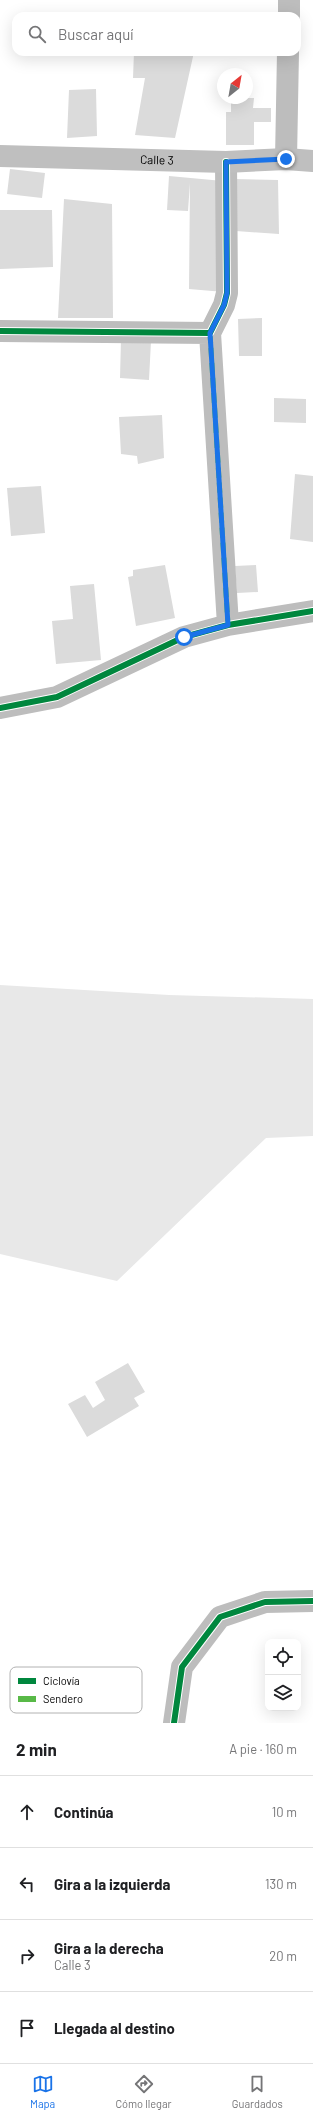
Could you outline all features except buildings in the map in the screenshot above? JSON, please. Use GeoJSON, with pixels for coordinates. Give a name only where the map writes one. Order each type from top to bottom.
{"type":"FeatureCollection","features":[{"type":"Feature","properties":{"kind":"street"},"geometry":{"type":"LineString","coordinates":[[289,0],[289,12]]}},
{"type":"Feature","properties":{"kind":"street"},"geometry":{"type":"LineString","coordinates":[[286,159],[288,56]]}},
{"type":"Feature","properties":{"kind":"street","name":"Calle 3"},"geometry":{"type":"LineString","coordinates":[[0,156],[226,162],[286,159],[313,161]]}},
{"type":"Feature","properties":{"kind":"street"},"geometry":{"type":"LineString","coordinates":[[226,162],[227,293],[224,305],[210,333],[228,625]]}},
{"type":"Feature","properties":{"kind":"street"},"geometry":{"type":"LineString","coordinates":[[0,331],[210,333]]}},
{"type":"Feature","properties":{"kind":"street"},"geometry":{"type":"LineString","coordinates":[[0,708],[57,697],[184,637],[228,625],[313,611]]}},
{"type":"Feature","properties":{"kind":"street"},"geometry":{"type":"LineString","coordinates":[[174,1723],[182,1667],[220,1617],[265,1602],[313,1601]]}},
{"type":"Feature","properties":{"kind":"shaded area"},"geometry":{"type":"Polygon","coordinates":[[[0,985],[169,995],[313,999],[313,1136],[266,1138],[117,1281],[0,1254],[0,985]]]}},
{"type":"Feature","properties":{"kind":"marked path"},"geometry":{"type":"LineString","coordinates":[[210,333],[228,625]]}},
{"type":"Feature","properties":{"kind":"cycle path"},"geometry":{"type":"LineString","coordinates":[[0,331],[210,333],[224,305],[227,293],[226,162]]}},
{"type":"Feature","properties":{"kind":"cycle path"},"geometry":{"type":"LineString","coordinates":[[0,708],[57,697],[184,637],[228,625],[313,611]]}},
{"type":"Feature","properties":{"kind":"cycle path"},"geometry":{"type":"LineString","coordinates":[[174,1723],[182,1667],[220,1617],[265,1602],[313,1601]]}},
{"type":"Feature","properties":{"kind":"route"},"geometry":{"type":"LineString","coordinates":[[184,637],[228,625],[210,333],[224,305],[227,293],[226,162],[286,159]]}}]}
